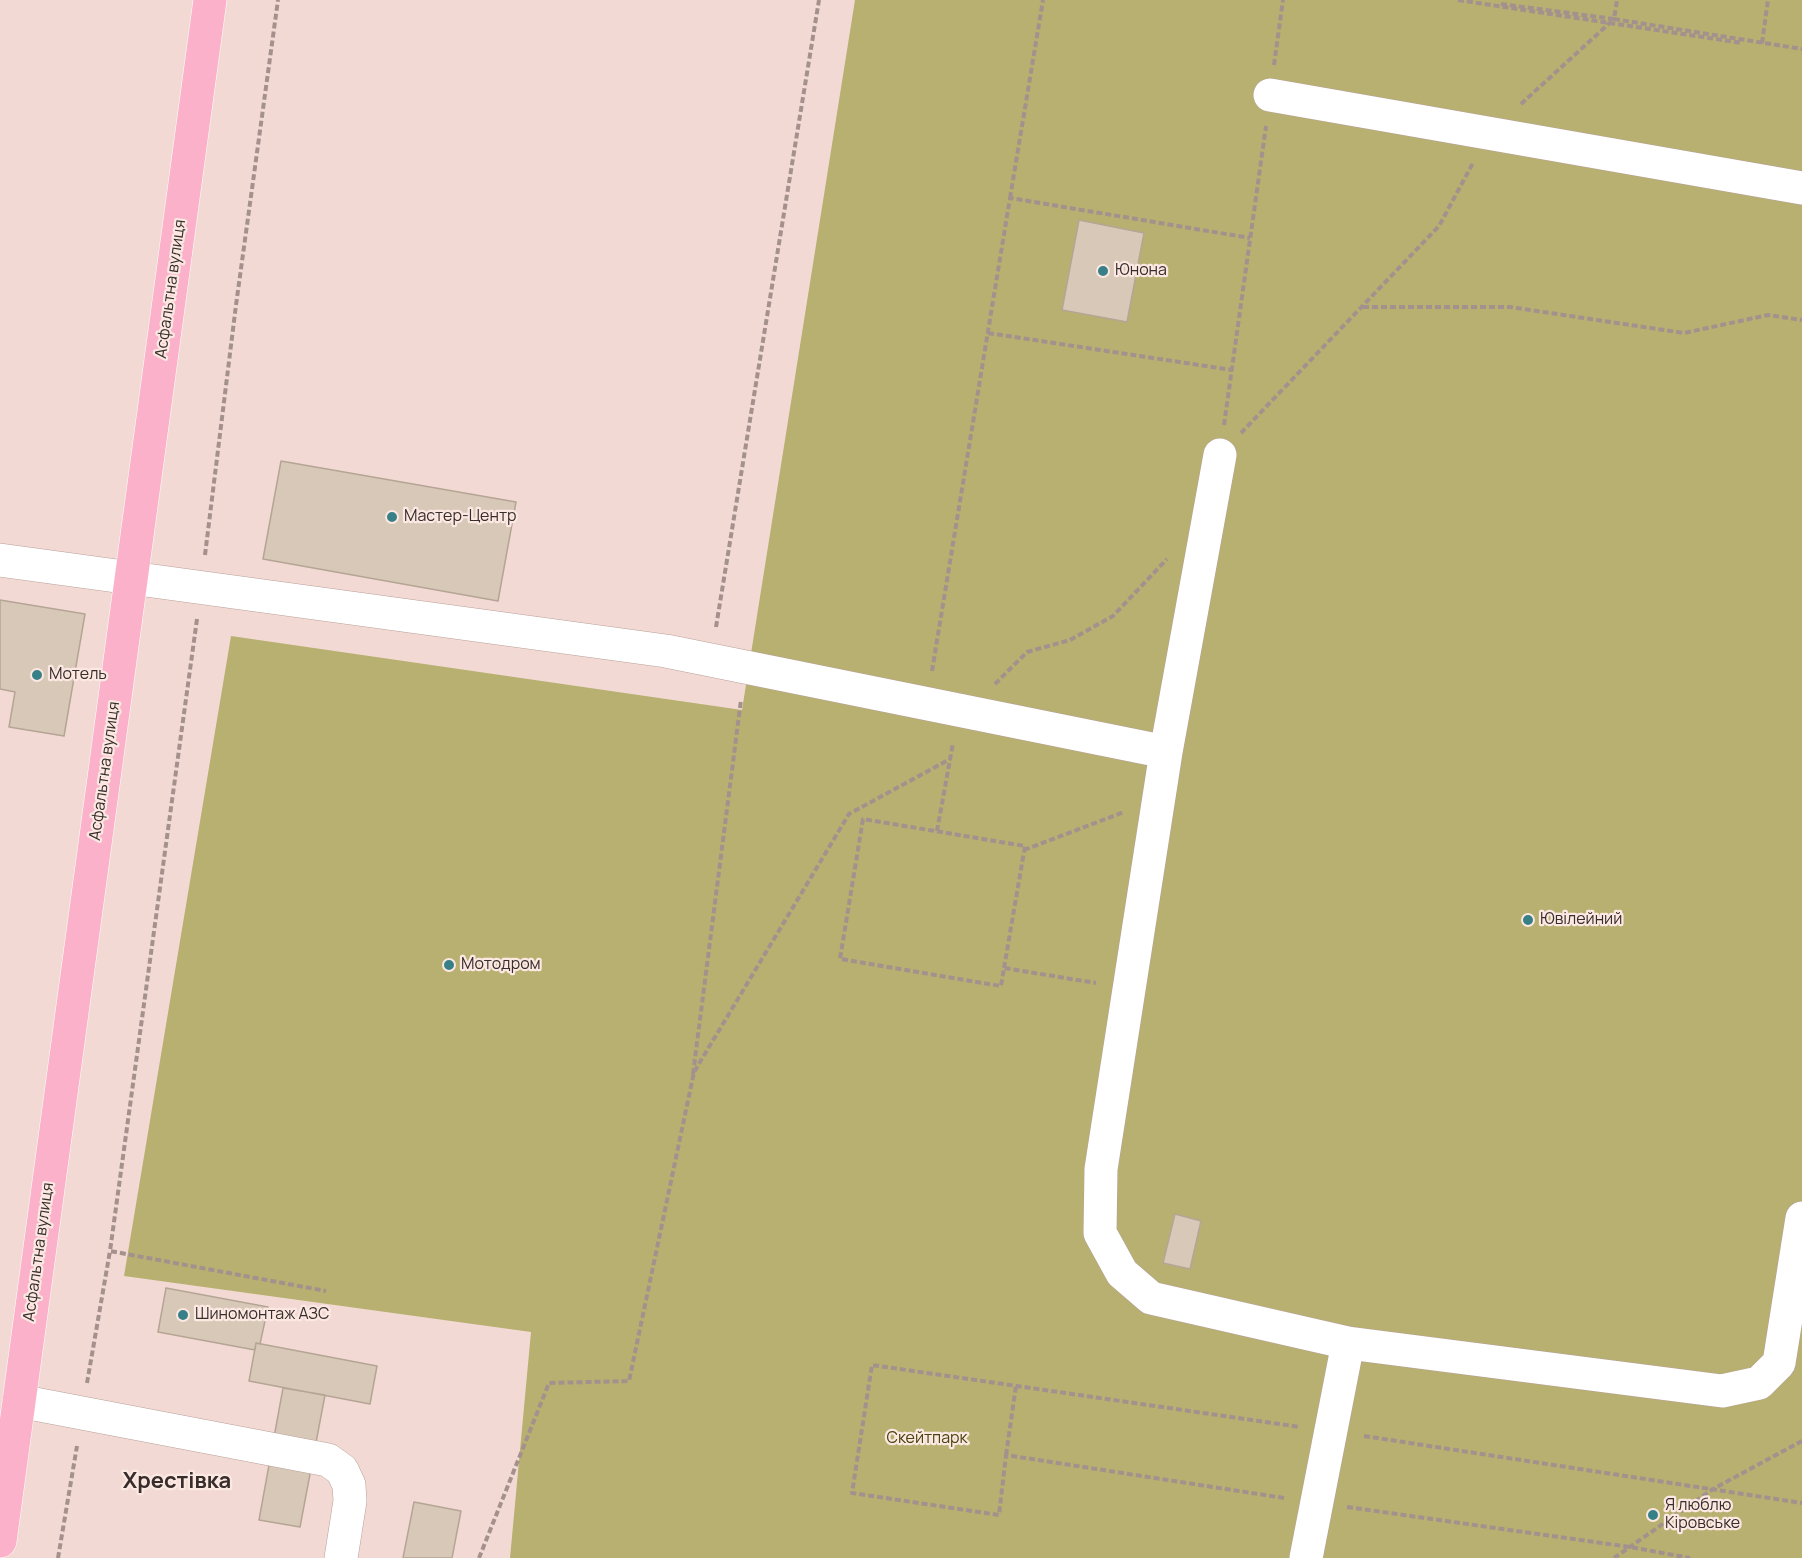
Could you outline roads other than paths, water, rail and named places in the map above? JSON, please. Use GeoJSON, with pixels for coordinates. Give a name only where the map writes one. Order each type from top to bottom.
{"type":"FeatureCollection","features":[{"type":"Feature","properties":{"kind":"main road","name":"Асфальтна вулиця"},"geometry":{"type":"LineString","coordinates":[[0,1541],[210,0]]}},
{"type":"Feature","properties":{"kind":"street"},"geometry":{"type":"LineString","coordinates":[[1270,95],[1802,188]]}},
{"type":"Feature","properties":{"kind":"street"},"geometry":{"type":"LineString","coordinates":[[1220,455],[1166,752],[1101,1169],[1100,1233],[1122,1273],[1151,1298],[1348,1343],[1722,1391],[1759,1383],[1779,1363],[1802,1218]]}},
{"type":"Feature","properties":{"kind":"street"},"geometry":{"type":"LineString","coordinates":[[0,560],[666,651],[1166,752]]}},
{"type":"Feature","properties":{"kind":"street"},"geometry":{"type":"LineString","coordinates":[[1306,1558],[1348,1343]]}},
{"type":"Feature","properties":{"kind":"street"},"geometry":{"type":"LineString","coordinates":[[19,1401],[328,1460],[342,1470],[349,1485],[350,1501],[341,1558]]}},
{"type":"Feature","properties":{"kind":"place","name":"Юнона"},"geometry":{"type":"Point","coordinates":[1103,271]}},
{"type":"Feature","properties":{"kind":"place","name":"Мастер-Центр"},"geometry":{"type":"Point","coordinates":[392,517]}},
{"type":"Feature","properties":{"kind":"place","name":"Мотель"},"geometry":{"type":"Point","coordinates":[37,675]}},
{"type":"Feature","properties":{"kind":"place","name":"Ювілейний"},"geometry":{"type":"Point","coordinates":[1528,920]}},
{"type":"Feature","properties":{"kind":"place","name":"Мотодром"},"geometry":{"type":"Point","coordinates":[449,965]}},
{"type":"Feature","properties":{"kind":"place","name":"Шиномонтаж АЗС"},"geometry":{"type":"Point","coordinates":[183,1315]}},
{"type":"Feature","properties":{"kind":"place","name":"Я люблю Кіровське"},"geometry":{"type":"Point","coordinates":[1653,1515]}},
{"type":"Feature","properties":{"kind":"district","name":"Хрестівка"},"geometry":{"type":"Point","coordinates":[177,1482]}},
{"type":"Feature","properties":{"kind":"park label","name":"Скейтпарк"},"geometry":{"type":"Point","coordinates":[927,1439]}}]}
